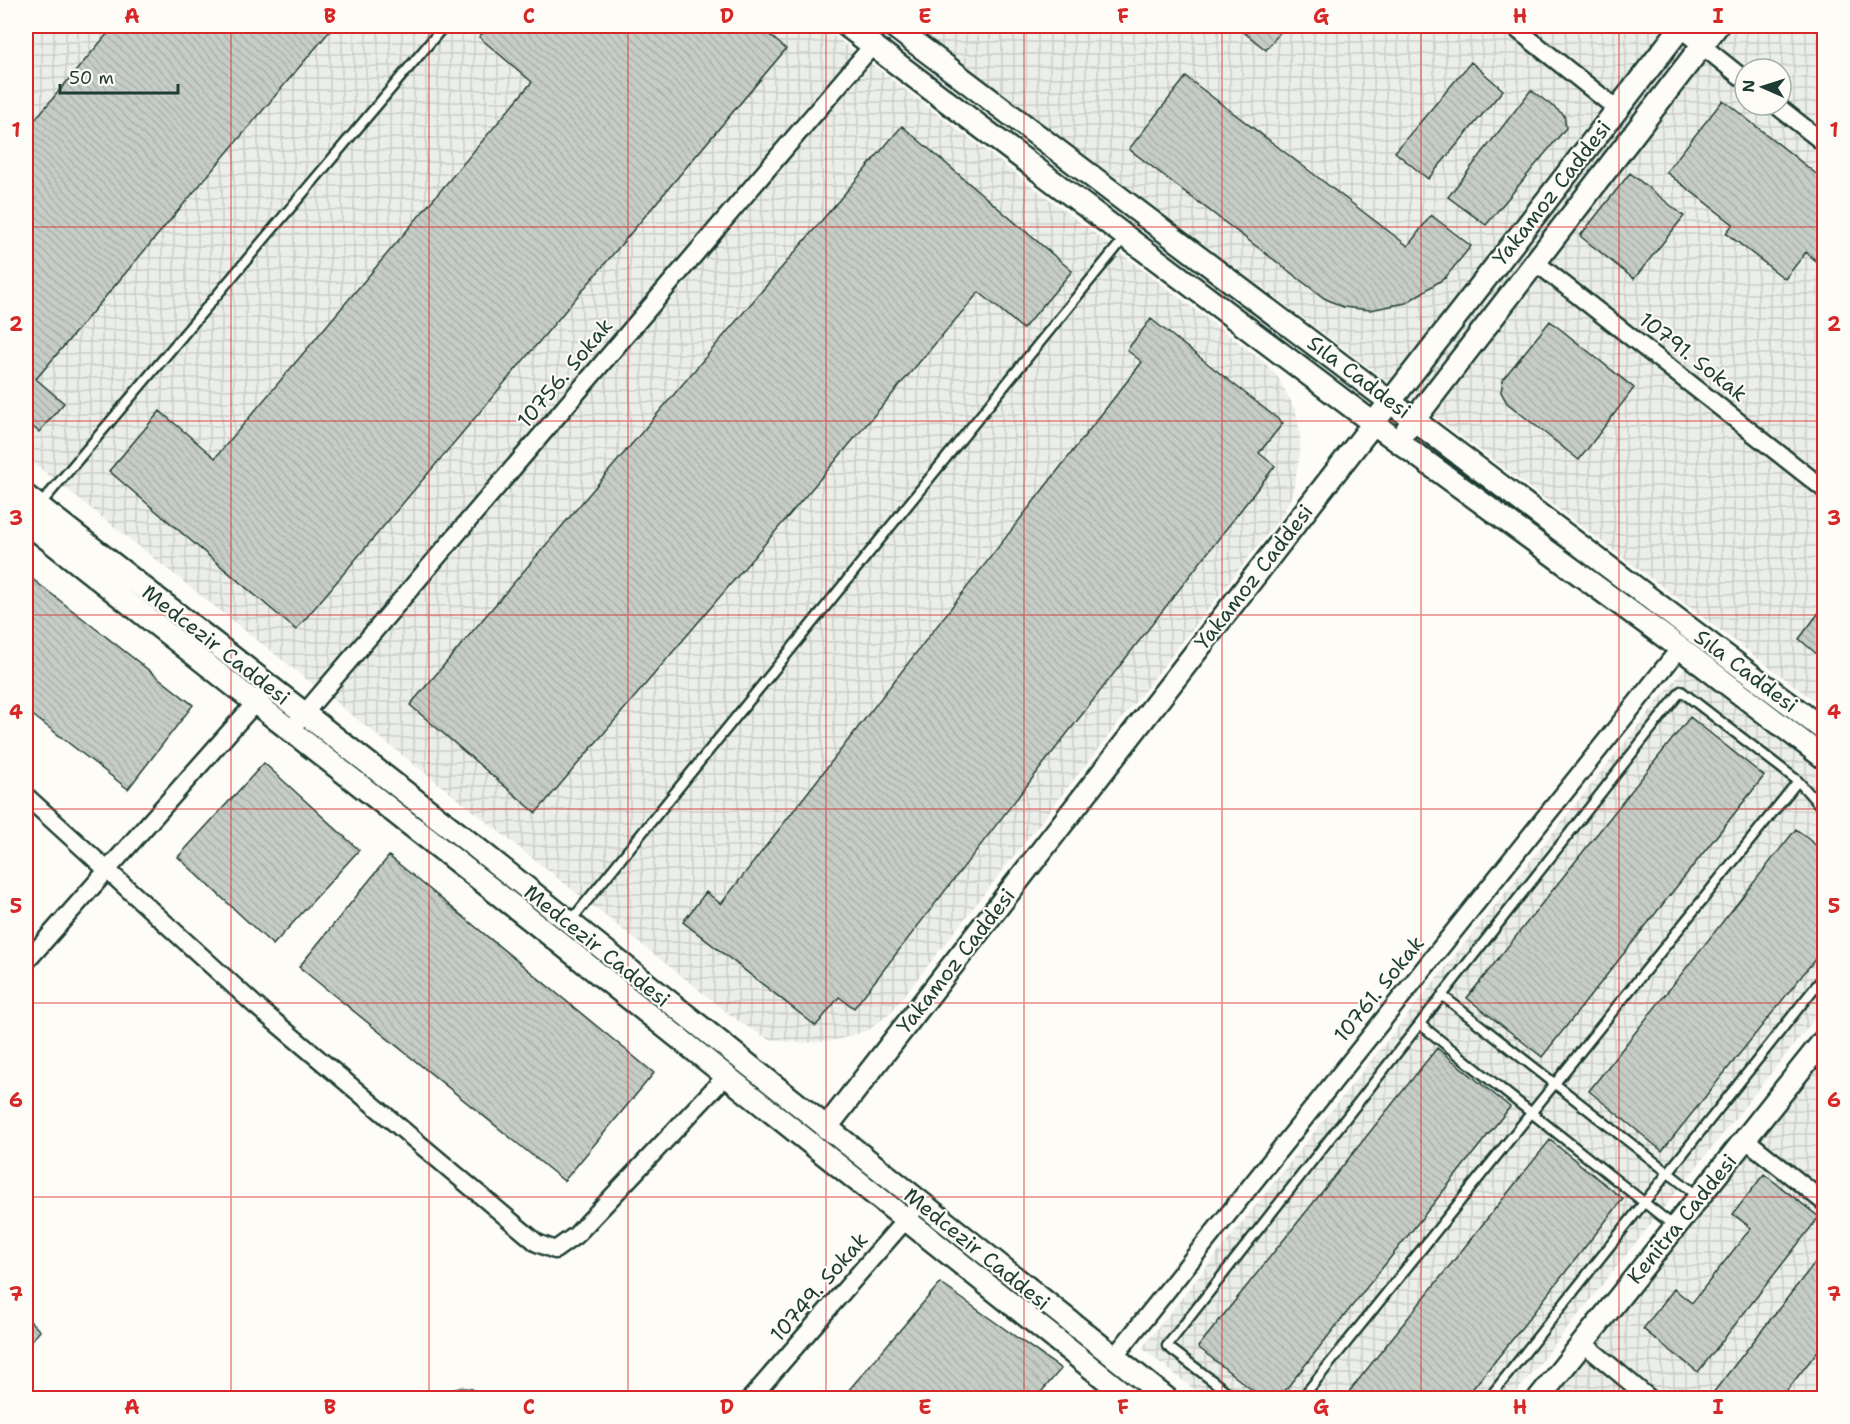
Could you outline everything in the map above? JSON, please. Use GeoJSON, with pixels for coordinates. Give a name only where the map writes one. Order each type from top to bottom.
{"type":"FeatureCollection","features":[{"type":"Feature","properties":{"kind":"street"},"geometry":{"type":"LineString","coordinates":[[847,26],[1397,441],[1680,648],[1824,758]]}},
{"type":"Feature","properties":{"kind":"street"},"geometry":{"type":"LineString","coordinates":[[1513,26],[1617,109]]}},
{"type":"Feature","properties":{"kind":"street","name":"Yakamoz Caddesi"},"geometry":{"type":"LineString","coordinates":[[1397,441],[1717,26]]}},
{"type":"Feature","properties":{"kind":"street","name":"Sıla Caddesi"},"geometry":{"type":"LineString","coordinates":[[897,27],[1824,730]]}},
{"type":"Feature","properties":{"kind":"street"},"geometry":{"type":"LineString","coordinates":[[1681,27],[1733,71]]}},
{"type":"Feature","properties":{"kind":"street","name":"Yakamoz Caddesi"},"geometry":{"type":"LineString","coordinates":[[826,1128],[1681,27]]}},
{"type":"Feature","properties":{"kind":"street","name":"10756. Sokak"},"geometry":{"type":"LineString","coordinates":[[298,722],[873,45]]}},
{"type":"Feature","properties":{"kind":"street"},"geometry":{"type":"LineString","coordinates":[[1791,117],[1824,143]]}},
{"type":"Feature","properties":{"kind":"street","name":"10791. Sokak"},"geometry":{"type":"LineString","coordinates":[[1534,261],[1824,489]]}},
{"type":"Feature","properties":{"kind":"street","name":"Medcezir Caddesi"},"geometry":{"type":"LineString","coordinates":[[30,508],[268,686],[298,722],[726,1076],[1129,1398]]}},
{"type":"Feature","properties":{"kind":"street","name":"Medcezir Caddesi"},"geometry":{"type":"LineString","coordinates":[[30,508],[257,704],[298,722],[569,923],[1166,1398]]}},
{"type":"Feature","properties":{"kind":"street","name":"10761. Sokak"},"geometry":{"type":"LineString","coordinates":[[1114,1357],[1680,648]]}},
{"type":"Feature","properties":{"kind":"street"},"geometry":{"type":"LineString","coordinates":[[26,962],[257,704],[268,686]]}},
{"type":"Feature","properties":{"kind":"street"},"geometry":{"type":"LineString","coordinates":[[26,796],[274,1021],[537,1243],[555,1250],[576,1236],[726,1076]]}},
{"type":"Feature","properties":{"kind":"street","name":"Kenitra Caddesi"},"geometry":{"type":"LineString","coordinates":[[1539,1398],[1824,1040]]}},
{"type":"Feature","properties":{"kind":"street"},"geometry":{"type":"LineString","coordinates":[[1745,1139],[1824,1202]]}},
{"type":"Feature","properties":{"kind":"street","name":"10749. Sokak"},"geometry":{"type":"LineString","coordinates":[[755,1397],[920,1203]]}},
{"type":"Feature","properties":{"kind":"street"},"geometry":{"type":"LineString","coordinates":[[1582,1343],[1649,1398]]}},
{"type":"Feature","properties":{"kind":"street"},"geometry":{"type":"LineString","coordinates":[[459,1398],[468,1398]]}},
{"type":"Feature","properties":{"kind":"lane"},"geometry":{"type":"LineString","coordinates":[[30,508],[444,26]]}},
{"type":"Feature","properties":{"kind":"lane"},"geometry":{"type":"LineString","coordinates":[[569,923],[1126,236]]}},
{"type":"Feature","properties":{"kind":"lane"},"geometry":{"type":"LineString","coordinates":[[1235,1398],[1167,1346],[1681,692],[1798,781],[1824,810]]}},
{"type":"Feature","properties":{"kind":"lane"},"geometry":{"type":"LineString","coordinates":[[1302,1398],[1798,781]]}},
{"type":"Feature","properties":{"kind":"lane"},"geometry":{"type":"LineString","coordinates":[[1489,1398],[1824,976]]}},
{"type":"Feature","properties":{"kind":"lane"},"geometry":{"type":"LineString","coordinates":[[1443,996],[1699,1197]]}},
{"type":"Feature","properties":{"kind":"lane"},"geometry":{"type":"LineString","coordinates":[[1421,1025],[1675,1227]]}},
{"type":"Feature","properties":{"kind":"shaded area"},"geometry":{"type":"Polygon","coordinates":[[[30,26],[821,26],[1263,361],[1277,376],[1296,411],[1300,433],[1300,455],[1292,495],[1283,514],[892,1011],[869,1030],[837,1040],[803,1043],[768,1039],[737,1020],[26,457],[26,30],[30,26]]]}},
{"type":"Feature","properties":{"kind":"shaded area"},"geometry":{"type":"Polygon","coordinates":[[[920,26],[1824,26],[1824,708],[917,29],[920,26]]]}},
{"type":"Feature","properties":{"kind":"shaded area"},"geometry":{"type":"Polygon","coordinates":[[[1685,667],[1824,773],[1824,1007],[1512,1398],[1205,1398],[1142,1348],[1685,667]]]}},
{"type":"Feature","properties":{"kind":"shaded area"},"geometry":{"type":"Polygon","coordinates":[[[1824,1058],[1824,1398],[1556,1398],[1824,1058]]]}},
{"type":"Feature","properties":{"kind":"shaded area"},"geometry":{"type":"Polygon","coordinates":[[[462,1385],[472,1389],[483,1398],[430,1398],[462,1385]]]}},
{"type":"Feature","properties":{"kind":"building"},"geometry":{"type":"Polygon","coordinates":[[[114,26],[334,26],[36,379],[64,403],[39,432],[26,421],[26,130],[114,26]]]}},
{"type":"Feature","properties":{"kind":"building"},"geometry":{"type":"Polygon","coordinates":[[[489,26],[759,26],[786,49],[296,630],[109,471],[160,411],[215,458],[532,82],[479,37],[489,26]]]}},
{"type":"Feature","properties":{"kind":"building"},"geometry":{"type":"Polygon","coordinates":[[[1236,26],[1285,26],[1266,50],[1236,26]]]}},
{"type":"Feature","properties":{"kind":"building"},"geometry":{"type":"Polygon","coordinates":[[[1471,62],[1503,90],[1428,179],[1395,152],[1471,62]]]}},
{"type":"Feature","properties":{"kind":"building"},"geometry":{"type":"Polygon","coordinates":[[[1186,77],[1408,246],[1431,215],[1471,246],[1445,278],[1406,303],[1370,310],[1343,307],[1324,298],[1129,149],[1186,77]]]}},
{"type":"Feature","properties":{"kind":"building"},"geometry":{"type":"Polygon","coordinates":[[[1531,90],[1564,115],[1566,128],[1486,225],[1448,197],[1531,90]]]}},
{"type":"Feature","properties":{"kind":"building"},"geometry":{"type":"Polygon","coordinates":[[[1723,100],[1733,108],[1733,117],[1744,117],[1824,180],[1824,268],[1806,252],[1785,279],[1726,233],[1733,224],[1666,172],[1723,100]]]}},
{"type":"Feature","properties":{"kind":"building"},"geometry":{"type":"Polygon","coordinates":[[[902,126],[1072,271],[1023,329],[979,292],[536,813],[410,705],[902,126]]]}},
{"type":"Feature","properties":{"kind":"building"},"geometry":{"type":"Polygon","coordinates":[[[1630,173],[1684,216],[1634,279],[1580,236],[1630,173]]]}},
{"type":"Feature","properties":{"kind":"building"},"geometry":{"type":"Polygon","coordinates":[[[1151,319],[1283,423],[1259,453],[1275,466],[854,1008],[839,997],[816,1026],[683,922],[706,892],[721,904],[1142,362],[1127,350],[1151,319]]]}},
{"type":"Feature","properties":{"kind":"building"},"geometry":{"type":"Polygon","coordinates":[[[1550,321],[1634,388],[1579,460],[1507,403],[1501,392],[1503,379],[1550,321]]]}},
{"type":"Feature","properties":{"kind":"building"},"geometry":{"type":"Polygon","coordinates":[[[26,574],[193,705],[128,789],[26,710],[26,574]]]}},
{"type":"Feature","properties":{"kind":"building"},"geometry":{"type":"Polygon","coordinates":[[[1824,606],[1824,660],[1799,639],[1824,606]]]}},
{"type":"Feature","properties":{"kind":"building"},"geometry":{"type":"Polygon","coordinates":[[[1690,717],[1764,776],[1542,1057],[1467,998],[1690,717]]]}},
{"type":"Feature","properties":{"kind":"building"},"geometry":{"type":"Polygon","coordinates":[[[264,763],[359,850],[273,945],[178,857],[264,763]]]}},
{"type":"Feature","properties":{"kind":"building"},"geometry":{"type":"Polygon","coordinates":[[[1796,829],[1824,852],[1824,948],[1662,1151],[1589,1091],[1796,829]]]}},
{"type":"Feature","properties":{"kind":"building"},"geometry":{"type":"Polygon","coordinates":[[[389,856],[654,1073],[564,1181],[299,967],[389,856]]]}},
{"type":"Feature","properties":{"kind":"building"},"geometry":{"type":"Polygon","coordinates":[[[1437,1048],[1510,1107],[1279,1398],[1262,1398],[1198,1347],[1437,1048]]]}},
{"type":"Feature","properties":{"kind":"building"},"geometry":{"type":"Polygon","coordinates":[[[1550,1140],[1623,1199],[1504,1350],[1465,1398],[1344,1398],[1550,1140]]]}},
{"type":"Feature","properties":{"kind":"building"},"geometry":{"type":"Polygon","coordinates":[[[1764,1174],[1819,1217],[1698,1372],[1643,1329],[1674,1289],[1692,1303],[1751,1228],[1733,1214],[1764,1174]]]}},
{"type":"Feature","properties":{"kind":"building"},"geometry":{"type":"Polygon","coordinates":[[[1824,1251],[1824,1343],[1781,1398],[1709,1398],[1824,1251]]]}},
{"type":"Feature","properties":{"kind":"building"},"geometry":{"type":"Polygon","coordinates":[[[940,1283],[1061,1369],[1036,1398],[842,1398],[940,1283]]]}},
{"type":"Feature","properties":{"kind":"building"},"geometry":{"type":"Polygon","coordinates":[[[26,1317],[40,1331],[26,1347],[26,1317]]]}}]}
